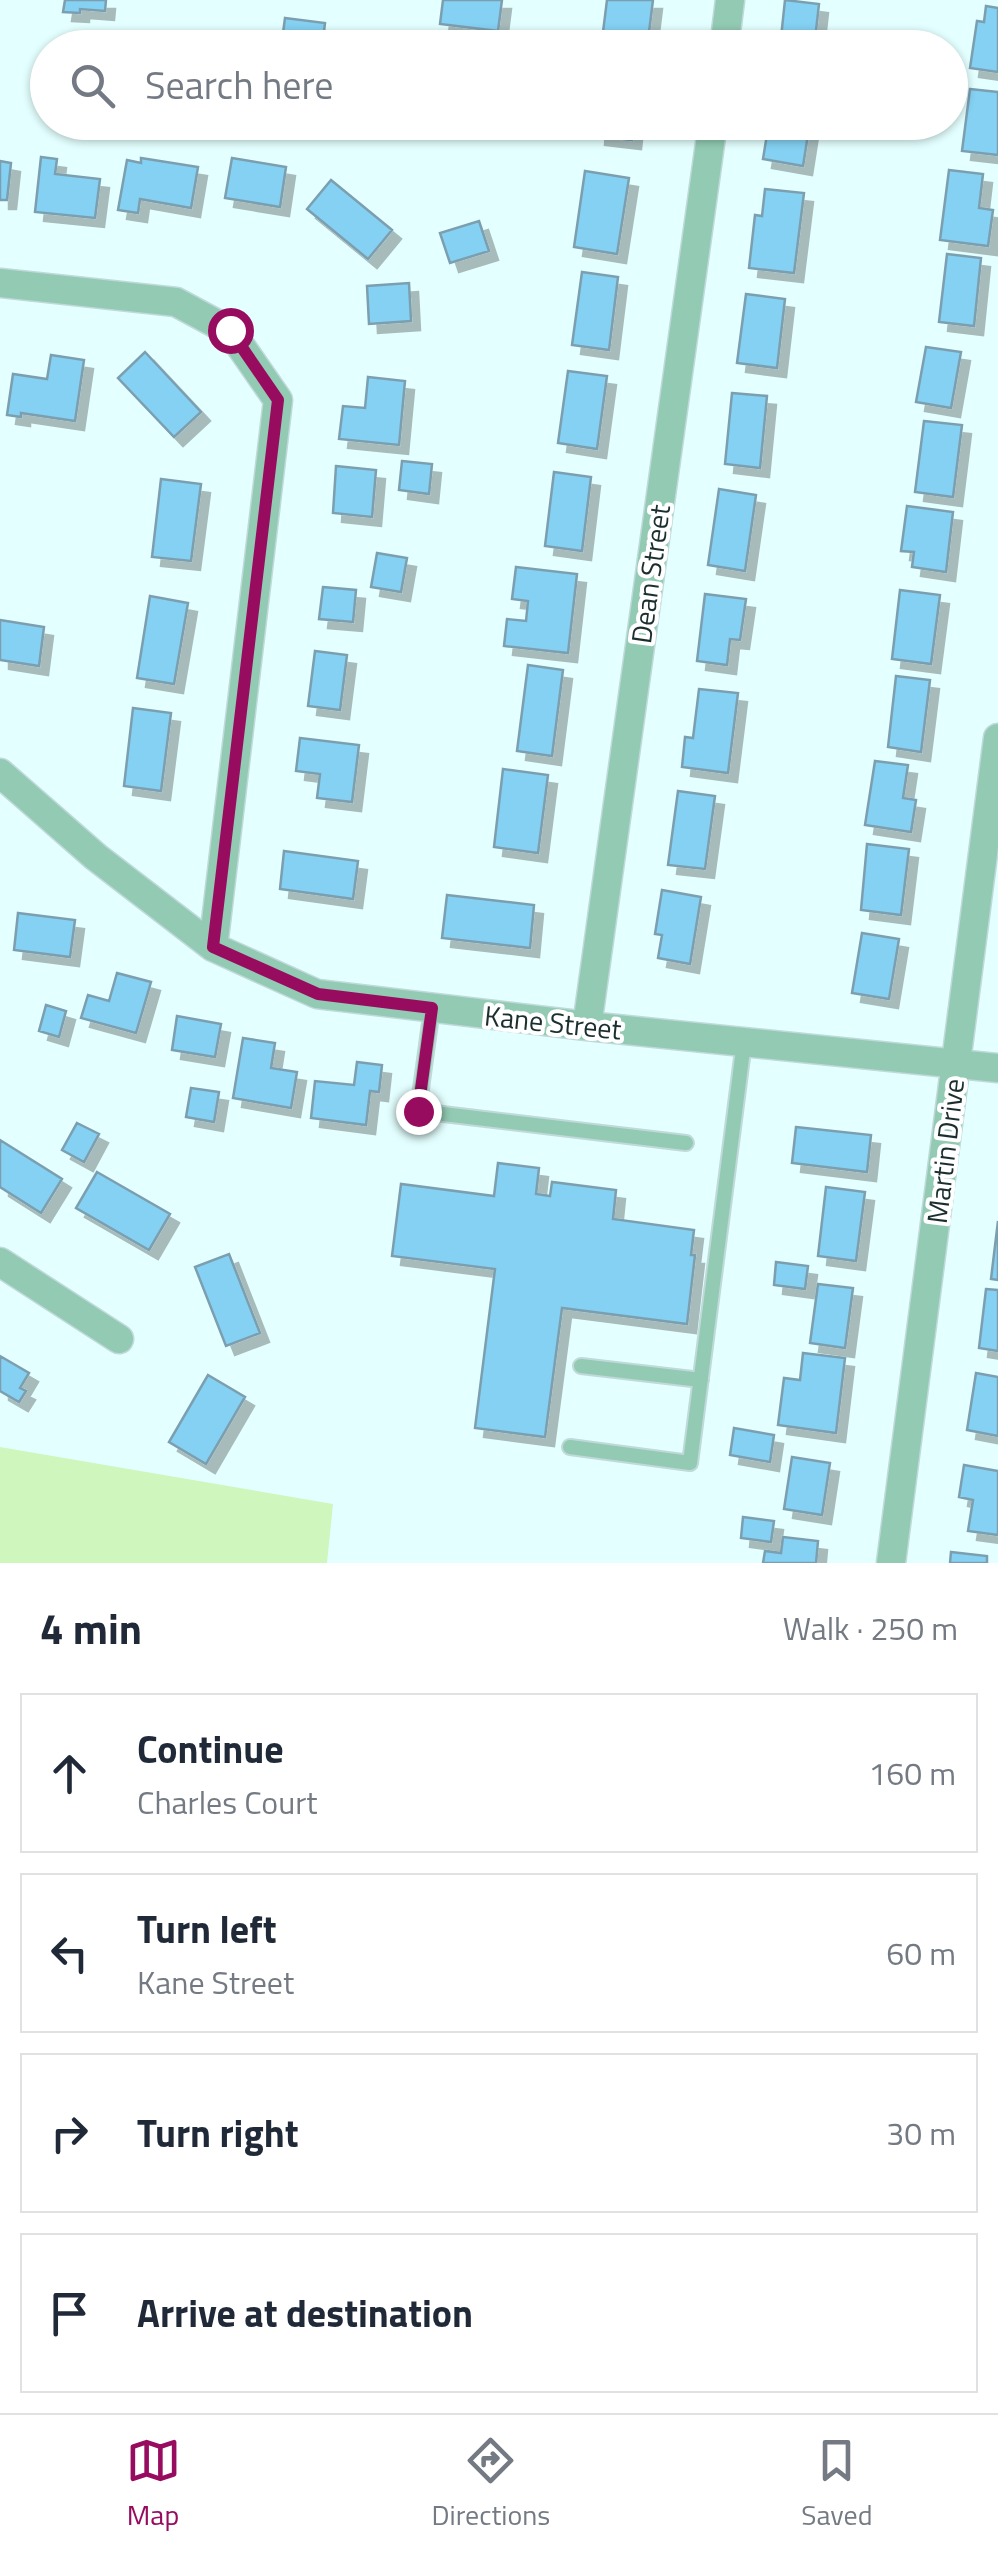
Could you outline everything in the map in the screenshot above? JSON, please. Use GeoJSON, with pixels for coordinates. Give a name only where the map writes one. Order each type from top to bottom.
{"type":"FeatureCollection","features":[{"type":"Feature","properties":{"kind":"street"},"geometry":{"type":"LineString","coordinates":[[726,30],[730,0]]}},
{"type":"Feature","properties":{"kind":"street","name":"Dean Street"},"geometry":{"type":"LineString","coordinates":[[587,1026],[710,140]]}},
{"type":"Feature","properties":{"kind":"street"},"geometry":{"type":"LineString","coordinates":[[0,283],[176,302],[230,330],[278,400],[213,947]]}},
{"type":"Feature","properties":{"kind":"street","name":"Martin Drive"},"geometry":{"type":"LineString","coordinates":[[891,1563],[998,738]]}},
{"type":"Feature","properties":{"kind":"street","name":"Kane Street"},"geometry":{"type":"LineString","coordinates":[[0,773],[96,857],[213,947],[318,994],[998,1068]]}},
{"type":"Feature","properties":{"kind":"street"},"geometry":{"type":"LineString","coordinates":[[0,1262],[120,1339]]}},
{"type":"Feature","properties":{"kind":"lane"},"geometry":{"type":"LineString","coordinates":[[432,1008],[418,1111],[686,1143]]}},
{"type":"Feature","properties":{"kind":"lane"},"geometry":{"type":"LineString","coordinates":[[570,1447],[690,1464],[744,1042]]}},
{"type":"Feature","properties":{"kind":"lane"},"geometry":{"type":"LineString","coordinates":[[582,1366],[701,1380]]}},
{"type":"Feature","properties":{"kind":"green space"},"geometry":{"type":"Polygon","coordinates":[[[0,1447],[333,1504],[327,1563],[0,1563],[0,1447]]]}},
{"type":"Feature","properties":{"kind":"building"},"geometry":{"type":"Polygon","coordinates":[[[65,0],[106,0],[105,11],[63,12],[65,0]]]}},
{"type":"Feature","properties":{"kind":"building"},"geometry":{"type":"Polygon","coordinates":[[[443,0],[502,0],[498,30],[440,24],[443,0]]]}},
{"type":"Feature","properties":{"kind":"building"},"geometry":{"type":"Polygon","coordinates":[[[607,0],[653,0],[649,30],[603,30],[607,0]]]}},
{"type":"Feature","properties":{"kind":"building"},"geometry":{"type":"Polygon","coordinates":[[[785,0],[819,4],[816,30],[782,30],[785,0]]]}},
{"type":"Feature","properties":{"kind":"building"},"geometry":{"type":"Polygon","coordinates":[[[986,6],[998,8],[998,72],[970,68],[977,21],[984,22],[986,6]]]}},
{"type":"Feature","properties":{"kind":"building"},"geometry":{"type":"Polygon","coordinates":[[[285,18],[325,23],[324,30],[283,30],[285,18]]]}},
{"type":"Feature","properties":{"kind":"building"},"geometry":{"type":"Polygon","coordinates":[[[970,89],[998,92],[998,155],[962,151],[963,140],[968,140],[970,89]]]}},
{"type":"Feature","properties":{"kind":"building"},"geometry":{"type":"Polygon","coordinates":[[[766,140],[807,140],[803,166],[763,159],[766,140]]]}},
{"type":"Feature","properties":{"kind":"building"},"geometry":{"type":"Polygon","coordinates":[[[41,157],[57,159],[55,174],[100,179],[95,218],[35,212],[41,157]]]}},
{"type":"Feature","properties":{"kind":"building"},"geometry":{"type":"Polygon","coordinates":[[[141,158],[198,167],[191,208],[140,199],[138,213],[118,210],[127,160],[141,163],[141,158]]]}},
{"type":"Feature","properties":{"kind":"building"},"geometry":{"type":"Polygon","coordinates":[[[232,158],[286,167],[280,207],[225,198],[232,158]]]}},
{"type":"Feature","properties":{"kind":"building"},"geometry":{"type":"Polygon","coordinates":[[[0,161],[11,163],[7,200],[0,200],[0,161]]]}},
{"type":"Feature","properties":{"kind":"building"},"geometry":{"type":"Polygon","coordinates":[[[949,170],[983,174],[979,208],[993,210],[988,246],[940,240],[949,170]]]}},
{"type":"Feature","properties":{"kind":"building"},"geometry":{"type":"Polygon","coordinates":[[[585,171],[629,178],[617,254],[574,247],[585,171]]]}},
{"type":"Feature","properties":{"kind":"building"},"geometry":{"type":"Polygon","coordinates":[[[331,180],[392,230],[368,259],[307,209],[331,180]]]}},
{"type":"Feature","properties":{"kind":"building"},"geometry":{"type":"Polygon","coordinates":[[[765,189],[804,193],[794,273],[749,268],[755,215],[762,216],[765,189]]]}},
{"type":"Feature","properties":{"kind":"building"},"geometry":{"type":"Polygon","coordinates":[[[479,221],[489,251],[450,263],[440,233],[479,221]]]}},
{"type":"Feature","properties":{"kind":"building"},"geometry":{"type":"Polygon","coordinates":[[[947,254],[981,258],[974,326],[939,322],[947,254]]]}},
{"type":"Feature","properties":{"kind":"building"},"geometry":{"type":"Polygon","coordinates":[[[582,272],[618,277],[609,350],[572,345],[582,272]]]}},
{"type":"Feature","properties":{"kind":"building"},"geometry":{"type":"Polygon","coordinates":[[[409,283],[411,321],[369,324],[367,286],[409,283]]]}},
{"type":"Feature","properties":{"kind":"building"},"geometry":{"type":"Polygon","coordinates":[[[746,294],[785,299],[777,368],[737,363],[746,294]]]}},
{"type":"Feature","properties":{"kind":"building"},"geometry":{"type":"Polygon","coordinates":[[[926,347],[961,352],[951,408],[916,402],[926,347]]]}},
{"type":"Feature","properties":{"kind":"building"},"geometry":{"type":"Polygon","coordinates":[[[145,352],[201,412],[174,437],[118,378],[145,352]]]}},
{"type":"Feature","properties":{"kind":"building"},"geometry":{"type":"Polygon","coordinates":[[[51,355],[84,360],[75,421],[21,413],[21,417],[7,415],[13,374],[47,379],[51,355]]]}},
{"type":"Feature","properties":{"kind":"building"},"geometry":{"type":"Polygon","coordinates":[[[568,371],[607,376],[597,449],[558,443],[568,371]]]}},
{"type":"Feature","properties":{"kind":"building"},"geometry":{"type":"Polygon","coordinates":[[[368,377],[405,381],[399,445],[339,439],[343,406],[365,408],[368,377]]]}},
{"type":"Feature","properties":{"kind":"building"},"geometry":{"type":"Polygon","coordinates":[[[732,393],[767,396],[760,468],[725,464],[732,393]]]}},
{"type":"Feature","properties":{"kind":"building"},"geometry":{"type":"Polygon","coordinates":[[[924,421],[962,425],[953,497],[915,492],[924,421]]]}},
{"type":"Feature","properties":{"kind":"building"},"geometry":{"type":"Polygon","coordinates":[[[402,461],[432,464],[429,494],[399,490],[402,461]]]}},
{"type":"Feature","properties":{"kind":"building"},"geometry":{"type":"Polygon","coordinates":[[[336,466],[376,470],[372,517],[333,513],[336,466]]]}},
{"type":"Feature","properties":{"kind":"building"},"geometry":{"type":"Polygon","coordinates":[[[554,472],[591,477],[582,551],[545,546],[554,472]]]}},
{"type":"Feature","properties":{"kind":"building"},"geometry":{"type":"Polygon","coordinates":[[[161,479],[201,484],[191,561],[152,557],[161,479]]]}},
{"type":"Feature","properties":{"kind":"building"},"geometry":{"type":"Polygon","coordinates":[[[719,489],[756,495],[745,571],[708,565],[719,489]]]}},
{"type":"Feature","properties":{"kind":"building"},"geometry":{"type":"Polygon","coordinates":[[[907,506],[953,512],[946,572],[912,567],[914,552],[901,551],[907,506]]]}},
{"type":"Feature","properties":{"kind":"building"},"geometry":{"type":"Polygon","coordinates":[[[377,553],[407,558],[401,592],[371,587],[377,553]]]}},
{"type":"Feature","properties":{"kind":"building"},"geometry":{"type":"Polygon","coordinates":[[[516,567],[577,574],[568,653],[504,646],[507,619],[526,621],[528,601],[512,599],[516,567]]]}},
{"type":"Feature","properties":{"kind":"building"},"geometry":{"type":"Polygon","coordinates":[[[323,587],[356,590],[353,622],[319,619],[323,587]]]}},
{"type":"Feature","properties":{"kind":"building"},"geometry":{"type":"Polygon","coordinates":[[[900,590],[940,595],[931,664],[892,659],[900,590]]]}},
{"type":"Feature","properties":{"kind":"building"},"geometry":{"type":"Polygon","coordinates":[[[705,594],[746,599],[740,640],[730,639],[727,665],[697,661],[705,594]]]}},
{"type":"Feature","properties":{"kind":"building"},"geometry":{"type":"Polygon","coordinates":[[[150,596],[188,603],[174,684],[137,678],[150,596]]]}},
{"type":"Feature","properties":{"kind":"building"},"geometry":{"type":"Polygon","coordinates":[[[0,620],[44,627],[39,666],[0,660],[0,620]]]}},
{"type":"Feature","properties":{"kind":"building"},"geometry":{"type":"Polygon","coordinates":[[[315,651],[347,655],[340,710],[308,706],[315,651]]]}},
{"type":"Feature","properties":{"kind":"building"},"geometry":{"type":"Polygon","coordinates":[[[528,665],[563,670],[552,756],[517,751],[528,665]]]}},
{"type":"Feature","properties":{"kind":"building"},"geometry":{"type":"Polygon","coordinates":[[[896,676],[930,680],[921,752],[888,747],[896,676]]]}},
{"type":"Feature","properties":{"kind":"building"},"geometry":{"type":"Polygon","coordinates":[[[699,689],[738,693],[728,773],[682,767],[685,737],[693,738],[699,689]]]}},
{"type":"Feature","properties":{"kind":"building"},"geometry":{"type":"Polygon","coordinates":[[[133,708],[171,713],[161,791],[124,786],[133,708]]]}},
{"type":"Feature","properties":{"kind":"building"},"geometry":{"type":"Polygon","coordinates":[[[300,738],[359,745],[352,802],[317,798],[320,774],[296,771],[300,738]]]}},
{"type":"Feature","properties":{"kind":"building"},"geometry":{"type":"Polygon","coordinates":[[[875,761],[908,765],[903,798],[916,800],[911,832],[865,825],[875,761]]]}},
{"type":"Feature","properties":{"kind":"building"},"geometry":{"type":"Polygon","coordinates":[[[503,769],[548,775],[538,853],[494,847],[503,769]]]}},
{"type":"Feature","properties":{"kind":"building"},"geometry":{"type":"Polygon","coordinates":[[[678,791],[715,796],[705,869],[668,865],[678,791]]]}},
{"type":"Feature","properties":{"kind":"building"},"geometry":{"type":"Polygon","coordinates":[[[867,844],[909,849],[901,915],[861,910],[867,844]]]}},
{"type":"Feature","properties":{"kind":"building"},"geometry":{"type":"Polygon","coordinates":[[[284,851],[358,861],[353,899],[280,889],[284,851]]]}},
{"type":"Feature","properties":{"kind":"building"},"geometry":{"type":"Polygon","coordinates":[[[662,890],[701,897],[690,964],[658,958],[662,935],[655,934],[662,890]]]}},
{"type":"Feature","properties":{"kind":"building"},"geometry":{"type":"Polygon","coordinates":[[[447,895],[534,905],[530,948],[442,938],[447,895]]]}},
{"type":"Feature","properties":{"kind":"building"},"geometry":{"type":"Polygon","coordinates":[[[18,913],[75,920],[70,957],[14,950],[18,913]]]}},
{"type":"Feature","properties":{"kind":"building"},"geometry":{"type":"Polygon","coordinates":[[[862,933],[899,939],[889,999],[852,993],[862,933]]]}},
{"type":"Feature","properties":{"kind":"building"},"geometry":{"type":"Polygon","coordinates":[[[117,973],[151,982],[136,1033],[81,1018],[88,995],[109,1001],[117,973]]]}},
{"type":"Feature","properties":{"kind":"building"},"geometry":{"type":"Polygon","coordinates":[[[46,1005],[66,1011],[59,1037],[39,1031],[46,1005]]]}},
{"type":"Feature","properties":{"kind":"building"},"geometry":{"type":"Polygon","coordinates":[[[177,1016],[221,1024],[215,1057],[172,1050],[177,1016]]]}},
{"type":"Feature","properties":{"kind":"building"},"geometry":{"type":"Polygon","coordinates":[[[243,1038],[275,1043],[271,1068],[297,1072],[291,1108],[233,1098],[243,1038]]]}},
{"type":"Feature","properties":{"kind":"building"},"geometry":{"type":"Polygon","coordinates":[[[357,1062],[382,1065],[379,1092],[370,1091],[366,1125],[311,1118],[315,1081],[354,1085],[357,1062]]]}},
{"type":"Feature","properties":{"kind":"building"},"geometry":{"type":"Polygon","coordinates":[[[191,1088],[219,1092],[214,1122],[186,1117],[191,1088]]]}},
{"type":"Feature","properties":{"kind":"building"},"geometry":{"type":"Polygon","coordinates":[[[77,1123],[99,1134],[84,1162],[62,1150],[77,1123]]]}},
{"type":"Feature","properties":{"kind":"building"},"geometry":{"type":"Polygon","coordinates":[[[796,1127],[871,1135],[867,1172],[792,1163],[796,1127]]]}},
{"type":"Feature","properties":{"kind":"building"},"geometry":{"type":"Polygon","coordinates":[[[0,1140],[62,1179],[41,1213],[0,1187],[0,1140]]]}},
{"type":"Feature","properties":{"kind":"building"},"geometry":{"type":"Polygon","coordinates":[[[498,1163],[539,1168],[536,1194],[550,1196],[552,1182],[616,1190],[613,1219],[694,1230],[687,1324],[562,1308],[545,1437],[475,1428],[495,1269],[392,1256],[401,1184],[494,1196],[498,1163]]]}},
{"type":"Feature","properties":{"kind":"building"},"geometry":{"type":"Polygon","coordinates":[[[97,1172],[170,1214],[149,1250],[76,1208],[97,1172]]]}},
{"type":"Feature","properties":{"kind":"building"},"geometry":{"type":"Polygon","coordinates":[[[826,1187],[865,1192],[856,1261],[818,1256],[826,1187]]]}},
{"type":"Feature","properties":{"kind":"building"},"geometry":{"type":"Polygon","coordinates":[[[998,1221],[998,1280],[991,1279],[998,1221]]]}},
{"type":"Feature","properties":{"kind":"building"},"geometry":{"type":"Polygon","coordinates":[[[229,1254],[260,1333],[226,1346],[195,1267],[229,1254]]]}},
{"type":"Feature","properties":{"kind":"building"},"geometry":{"type":"Polygon","coordinates":[[[776,1262],[808,1266],[805,1289],[774,1285],[776,1262]]]}},
{"type":"Feature","properties":{"kind":"building"},"geometry":{"type":"Polygon","coordinates":[[[818,1284],[853,1288],[845,1348],[810,1343],[818,1284]]]}},
{"type":"Feature","properties":{"kind":"building"},"geometry":{"type":"Polygon","coordinates":[[[986,1289],[998,1290],[998,1351],[979,1348],[986,1289]]]}},
{"type":"Feature","properties":{"kind":"building"},"geometry":{"type":"Polygon","coordinates":[[[803,1353],[845,1358],[836,1433],[778,1425],[784,1378],[800,1380],[803,1353]]]}},
{"type":"Feature","properties":{"kind":"building"},"geometry":{"type":"Polygon","coordinates":[[[0,1356],[29,1373],[20,1388],[26,1391],[19,1402],[0,1391],[0,1356]]]}},
{"type":"Feature","properties":{"kind":"building"},"geometry":{"type":"Polygon","coordinates":[[[976,1373],[998,1377],[998,1436],[967,1430],[976,1373]]]}},
{"type":"Feature","properties":{"kind":"building"},"geometry":{"type":"Polygon","coordinates":[[[208,1375],[245,1397],[206,1464],[169,1442],[208,1375]]]}},
{"type":"Feature","properties":{"kind":"building"},"geometry":{"type":"Polygon","coordinates":[[[734,1428],[774,1435],[770,1462],[730,1455],[734,1428]]]}},
{"type":"Feature","properties":{"kind":"building"},"geometry":{"type":"Polygon","coordinates":[[[792,1457],[830,1463],[822,1515],[784,1509],[792,1457]]]}},
{"type":"Feature","properties":{"kind":"building"},"geometry":{"type":"Polygon","coordinates":[[[964,1465],[998,1471],[998,1535],[968,1531],[973,1500],[959,1497],[964,1465]]]}},
{"type":"Feature","properties":{"kind":"building"},"geometry":{"type":"Polygon","coordinates":[[[743,1517],[774,1521],[771,1542],[741,1538],[743,1517]]]}},
{"type":"Feature","properties":{"kind":"building"},"geometry":{"type":"Polygon","coordinates":[[[783,1537],[818,1541],[816,1563],[763,1563],[765,1551],[781,1553],[783,1537]]]}},
{"type":"Feature","properties":{"kind":"building"},"geometry":{"type":"Polygon","coordinates":[[[951,1552],[987,1556],[987,1563],[950,1563],[951,1552]]]}},
{"type":"Feature","properties":{"kind":"route"},"geometry":{"type":"LineString","coordinates":[[230,330],[278,400],[213,947],[318,994],[432,1008],[418,1111]]}}]}
